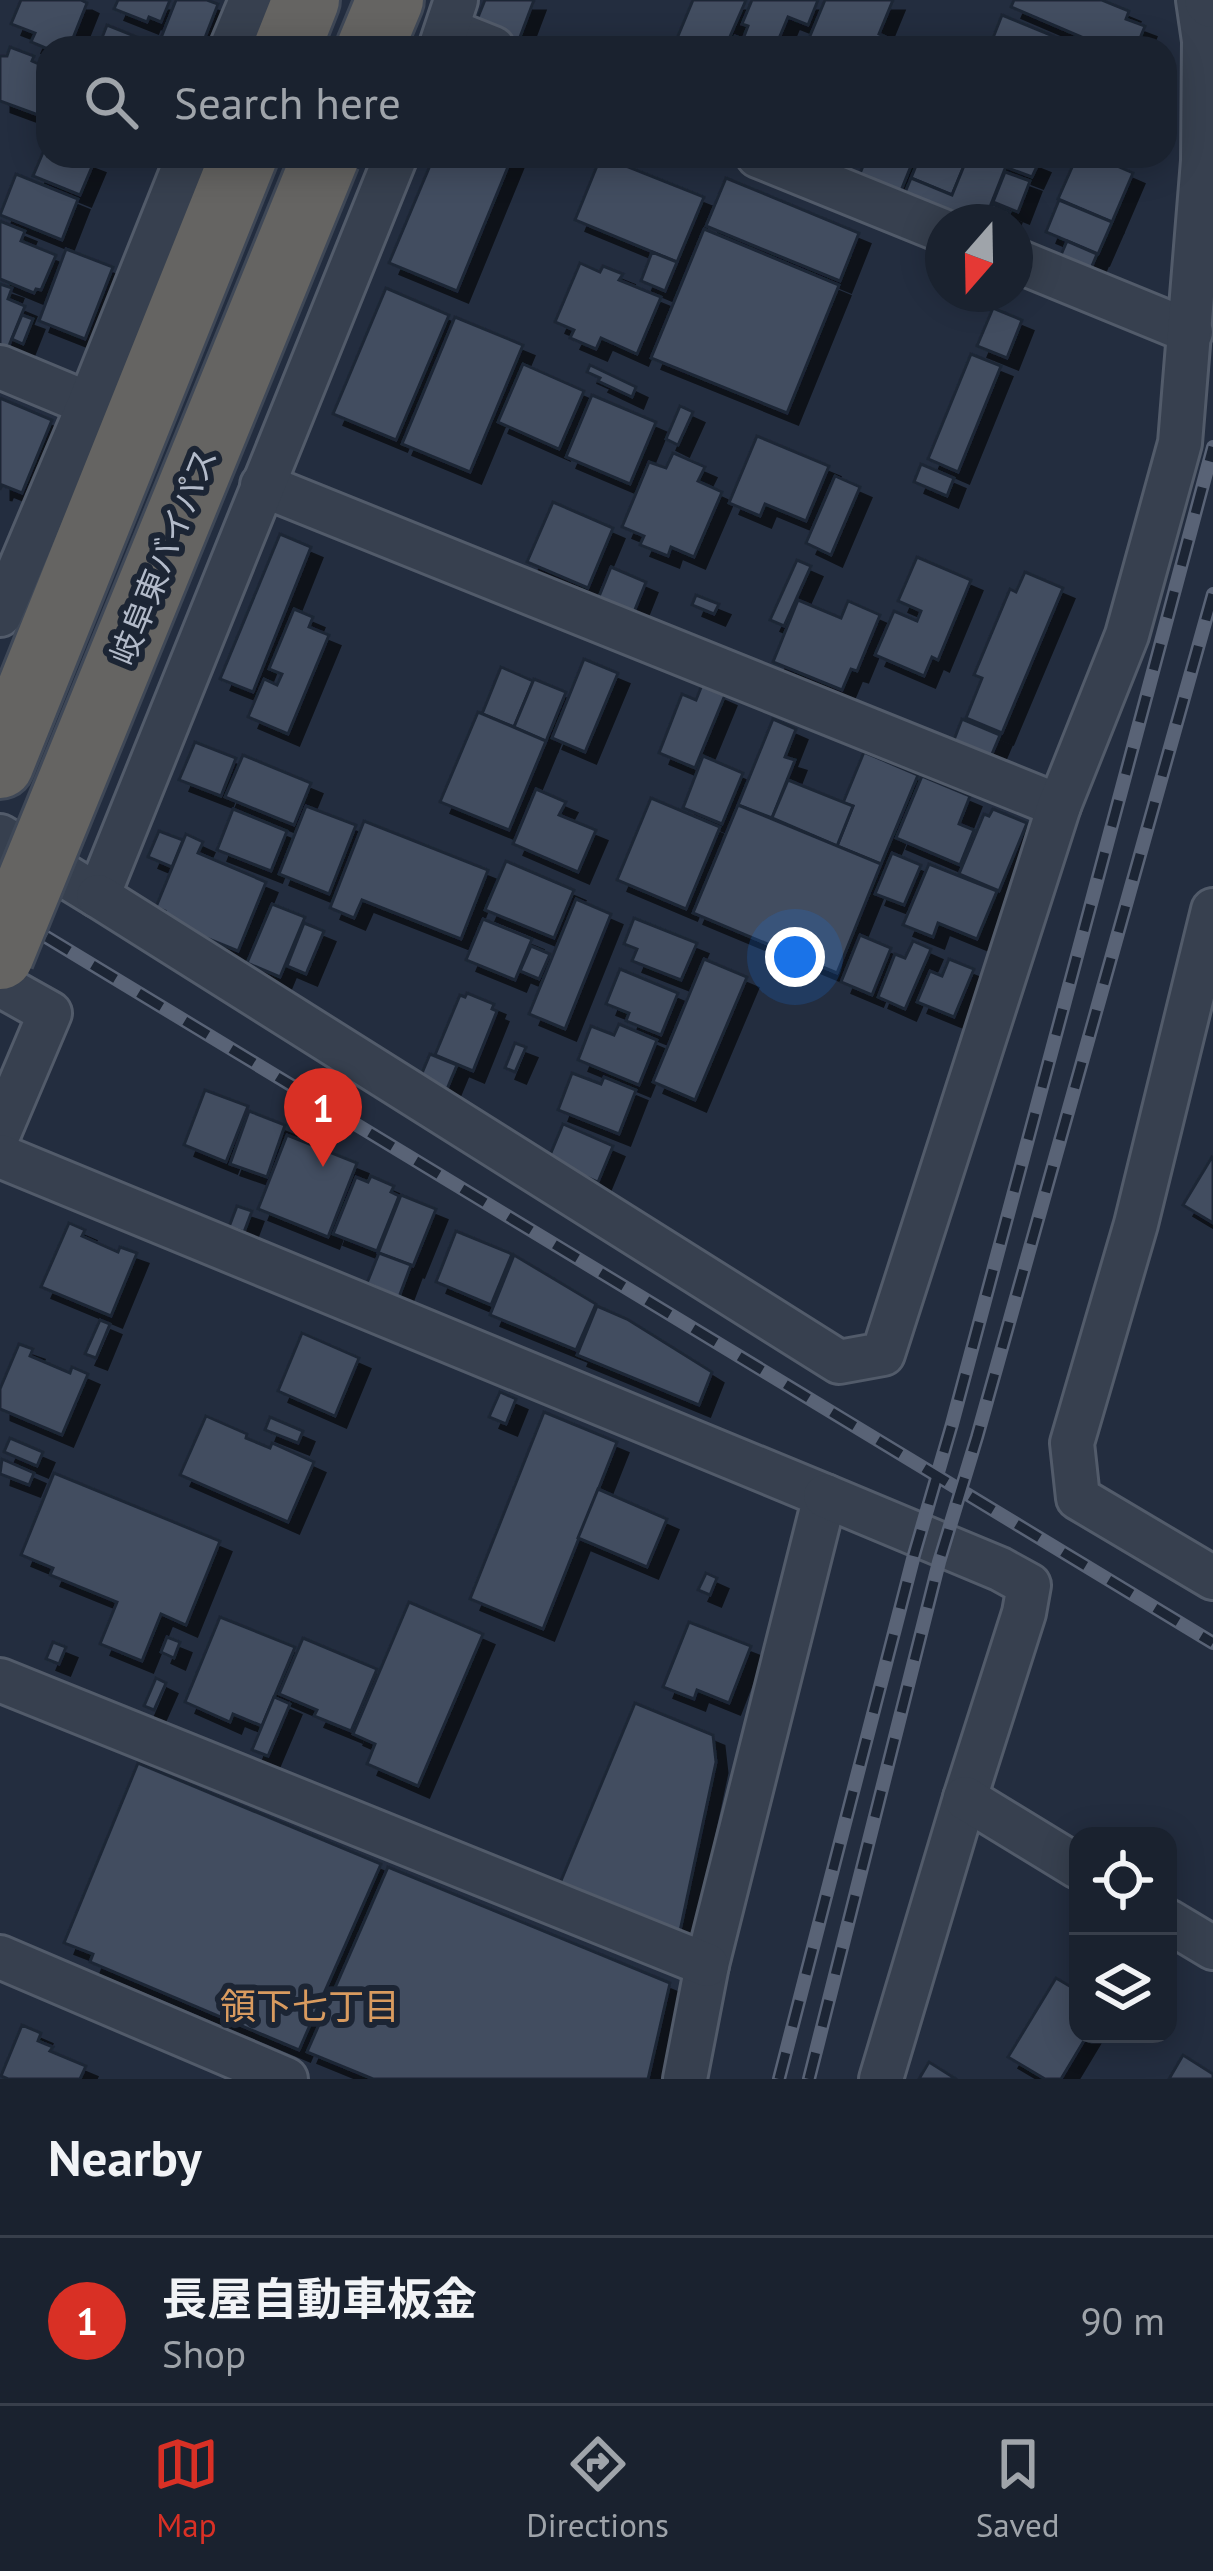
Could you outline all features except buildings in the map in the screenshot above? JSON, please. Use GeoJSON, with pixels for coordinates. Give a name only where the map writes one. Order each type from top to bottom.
{"type":"FeatureCollection","features":[{"type":"Feature","properties":{"kind":"highway"},"geometry":{"type":"LineString","coordinates":[[292,36],[306,0]]}},
{"type":"Feature","properties":{"kind":"highway"},"geometry":{"type":"LineString","coordinates":[[375,36],[390,0]]}},
{"type":"Feature","properties":{"kind":"highway"},"geometry":{"type":"LineString","coordinates":[[0,765],[239,168]]}},
{"type":"Feature","properties":{"kind":"highway","name":"岐阜東バイパス"},"geometry":{"type":"LineString","coordinates":[[0,956],[321,168]]}},
{"type":"Feature","properties":{"kind":"street"},"geometry":{"type":"LineString","coordinates":[[237,36],[251,0]]}},
{"type":"Feature","properties":{"kind":"street"},"geometry":{"type":"LineString","coordinates":[[0,836],[839,1362],[883,1354],[1059,806],[1126,635],[1180,443],[1202,160],[1204,41],[1198,0]]}},
{"type":"Feature","properties":{"kind":"street"},"geometry":{"type":"LineString","coordinates":[[0,615],[183,168]]}},
{"type":"Feature","properties":{"kind":"street"},"geometry":{"type":"LineString","coordinates":[[98,896],[391,168]]}},
{"type":"Feature","properties":{"kind":"street"},"geometry":{"type":"LineString","coordinates":[[788,168],[925,224]]}},
{"type":"Feature","properties":{"kind":"street"},"geometry":{"type":"LineString","coordinates":[[1033,267],[1191,332]]}},
{"type":"Feature","properties":{"kind":"street"},"geometry":{"type":"LineString","coordinates":[[0,367],[89,404]]}},
{"type":"Feature","properties":{"kind":"street"},"geometry":{"type":"LineString","coordinates":[[262,485],[1059,806]]}},
{"type":"Feature","properties":{"kind":"street"},"geometry":{"type":"LineString","coordinates":[[1213,910],[1136,1224],[1072,1443],[1078,1498],[1213,1578]]}},
{"type":"Feature","properties":{"kind":"street"},"geometry":{"type":"LineString","coordinates":[[0,986],[50,1012],[0,1131]]}},
{"type":"Feature","properties":{"kind":"street"},"geometry":{"type":"LineString","coordinates":[[0,1156],[825,1496],[1029,1585],[880,2079]]}},
{"type":"Feature","properties":{"kind":"street"},"geometry":{"type":"LineString","coordinates":[[685,2079],[706,1964],[825,1496]]}},
{"type":"Feature","properties":{"kind":"street"},"geometry":{"type":"LineString","coordinates":[[0,1680],[706,1964]]}},
{"type":"Feature","properties":{"kind":"street"},"geometry":{"type":"LineString","coordinates":[[965,1798],[1069,1862]]}},
{"type":"Feature","properties":{"kind":"street"},"geometry":{"type":"LineString","coordinates":[[1177,1926],[1213,1948]]}},
{"type":"Feature","properties":{"kind":"street"},"geometry":{"type":"LineString","coordinates":[[0,1957],[286,2079]]}},
{"type":"Feature","properties":{"kind":"railway"},"geometry":{"type":"LineString","coordinates":[[779,2079],[914,1555],[1213,447]]}},
{"type":"Feature","properties":{"kind":"railway"},"geometry":{"type":"LineString","coordinates":[[809,2079],[939,1562],[1213,594]]}},
{"type":"Feature","properties":{"kind":"railway"},"geometry":{"type":"LineString","coordinates":[[0,909],[1213,1643]]}},
{"type":"Feature","properties":{"kind":"place","name":"長屋自動車板金"},"geometry":{"type":"Point","coordinates":[323,1167]}},
{"type":"Feature","properties":{"kind":"district","name":"領下七丁目"},"geometry":{"type":"Point","coordinates":[310,2005]}}]}
